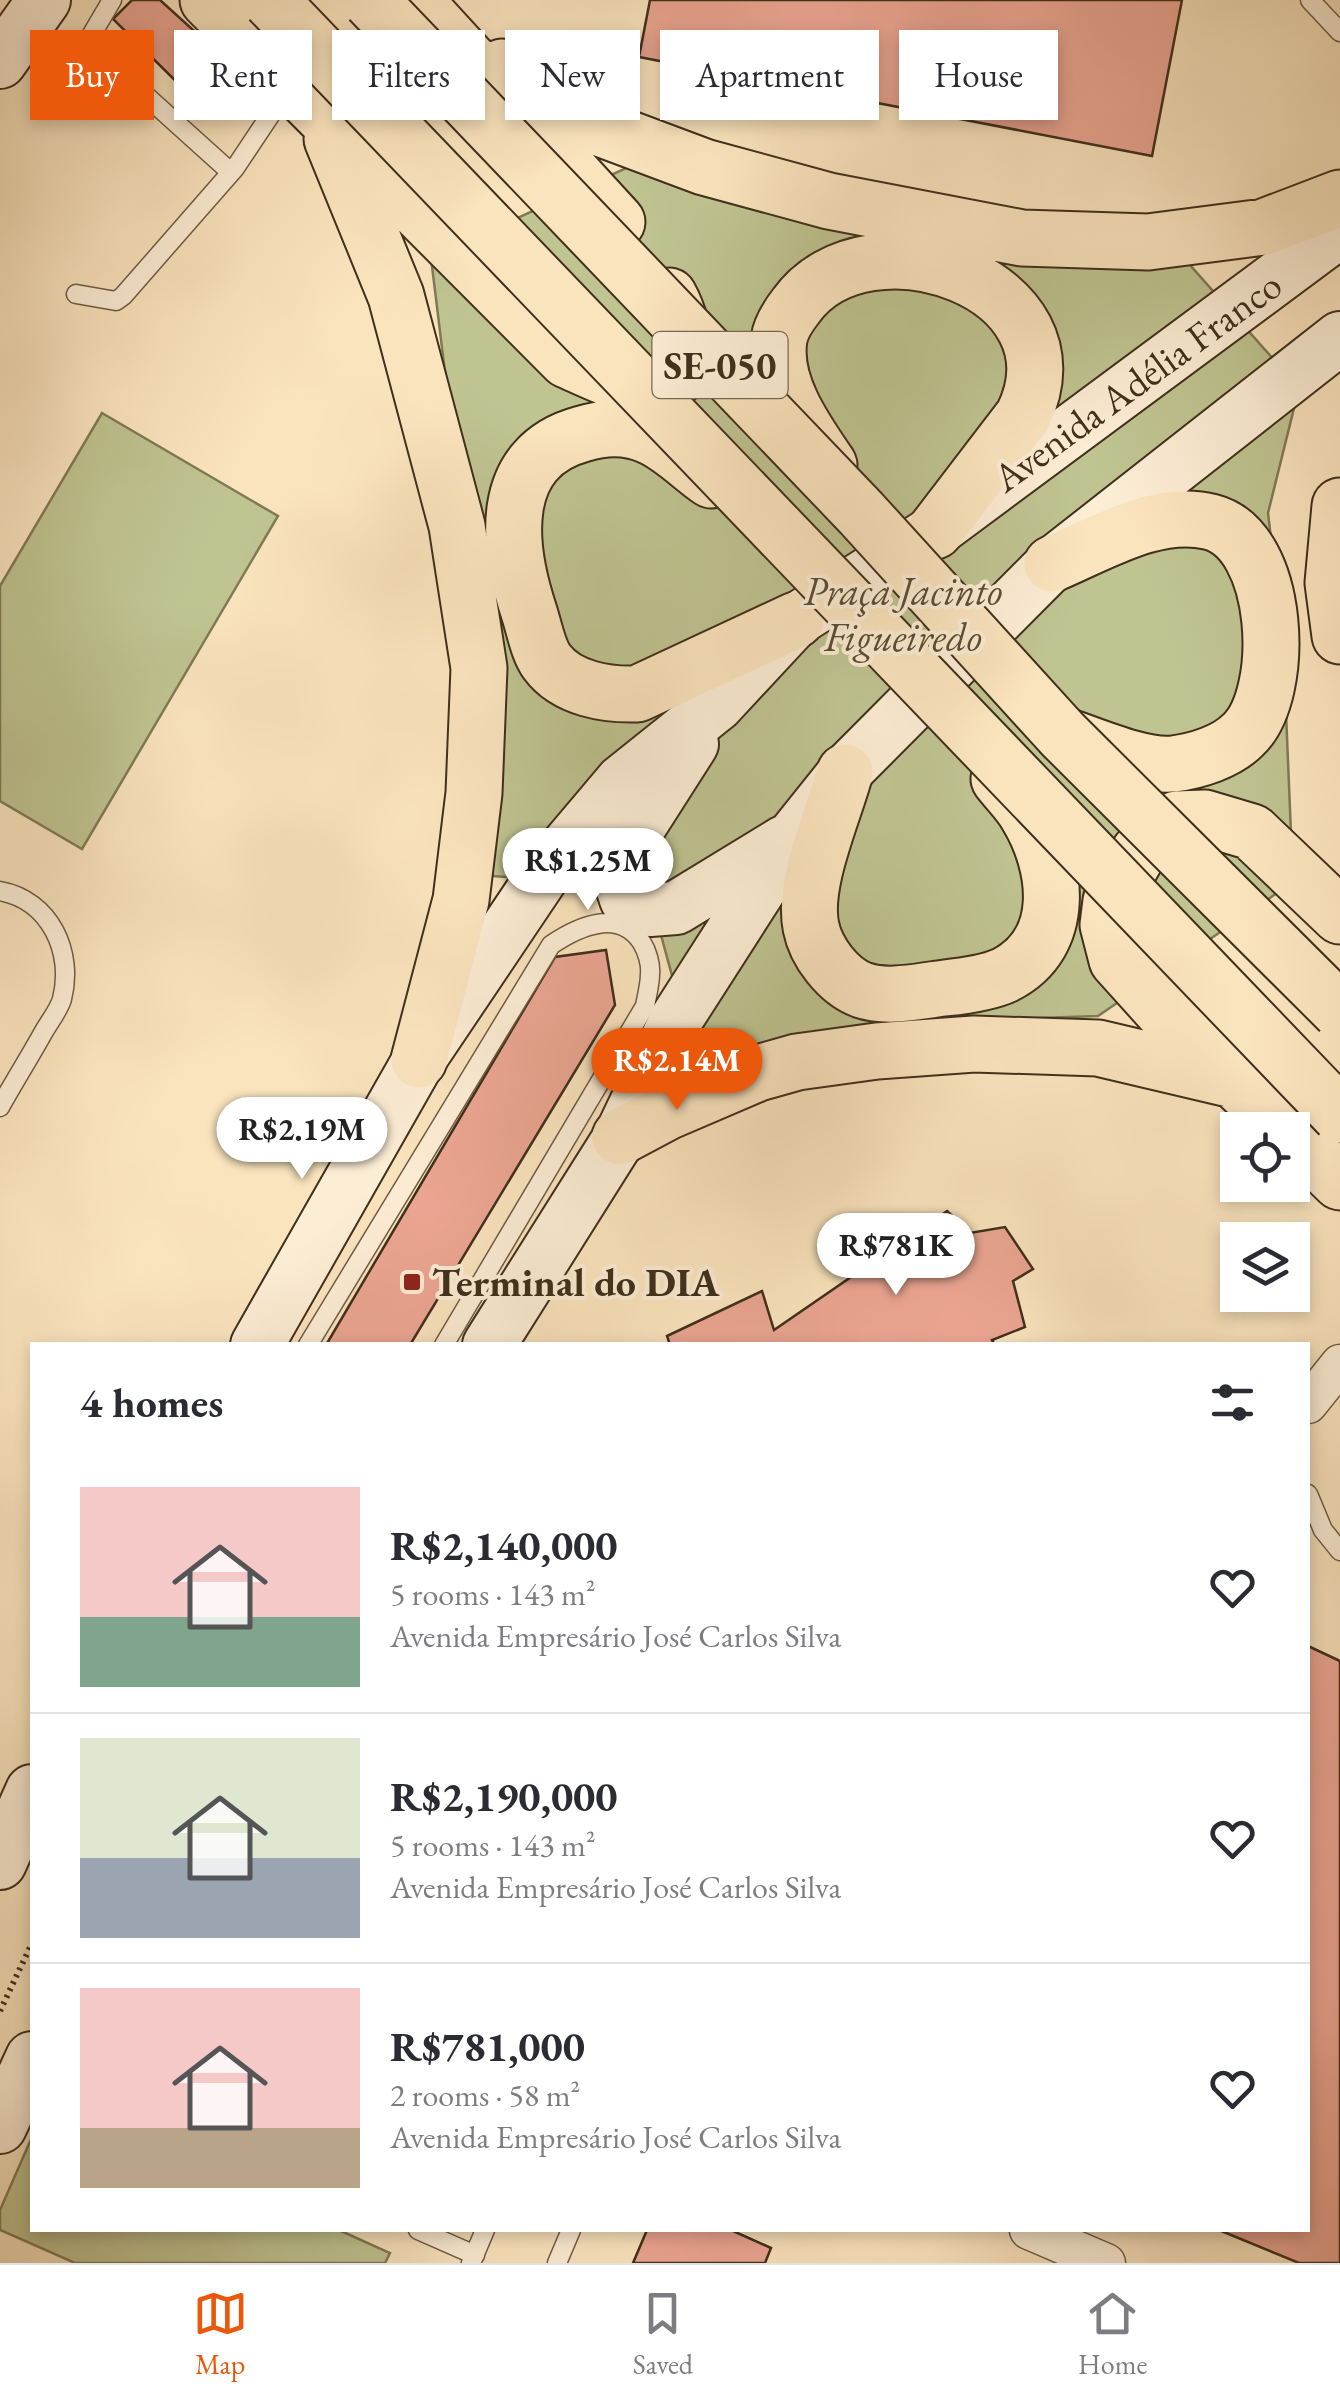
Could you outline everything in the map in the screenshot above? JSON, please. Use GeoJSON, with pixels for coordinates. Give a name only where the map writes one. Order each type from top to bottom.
{"type":"FeatureCollection","features":[{"type":"Feature","properties":{"kind":"main road"},"geometry":{"type":"LineString","coordinates":[[0,62],[44,0]]}},
{"type":"Feature","properties":{"kind":"main road"},"geometry":{"type":"LineString","coordinates":[[208,0],[238,30]]}},
{"type":"Feature","properties":{"kind":"main road","name":"SE-050"},"geometry":{"type":"LineString","coordinates":[[270,0],[759,512],[962,718]]}},
{"type":"Feature","properties":{"kind":"main road","name":"SE-050"},"geometry":{"type":"LineString","coordinates":[[370,0],[861,512],[1064,735]]}},
{"type":"Feature","properties":{"kind":"main road"},"geometry":{"type":"LineString","coordinates":[[312,103],[566,360],[639,387],[652,388],[674,379],[681,371],[685,338],[673,301],[641,247],[430,16]]}},
{"type":"Feature","properties":{"kind":"main road"},"geometry":{"type":"LineString","coordinates":[[430,16],[597,127],[704,167],[829,200],[1022,238],[1166,240],[1264,227],[1340,198]]}},
{"type":"Feature","properties":{"kind":"main road"},"geometry":{"type":"LineString","coordinates":[[312,109],[396,296],[458,526],[479,668],[478,746],[461,900],[419,1060]]}},
{"type":"Feature","properties":{"kind":"main road","name":"Avenida Adélia Franco"},"geometry":{"type":"LineString","coordinates":[[717,705],[796,620],[935,530],[1340,231]]}},
{"type":"Feature","properties":{"kind":"main road"},"geometry":{"type":"LineString","coordinates":[[861,512],[802,426],[788,396],[780,366],[779,340],[788,317],[820,280],[845,267],[877,260],[914,263],[978,281],[1005,300],[1027,332],[1033,354],[1031,399],[1022,416],[935,530]]}},
{"type":"Feature","properties":{"kind":"main road"},"geometry":{"type":"LineString","coordinates":[[491,1342],[620,1136],[678,1018],[793,836],[845,772],[1052,564],[1340,338]]}},
{"type":"Feature","properties":{"kind":"main road"},"geometry":{"type":"LineString","coordinates":[[759,512],[652,437],[634,431],[592,431],[546,448],[524,475],[512,531],[514,557],[546,661],[562,676],[584,687],[610,695],[637,694],[796,620]]}},
{"type":"Feature","properties":{"kind":"main road"},"geometry":{"type":"LineString","coordinates":[[1340,506],[1333,583],[1340,636]]}},
{"type":"Feature","properties":{"kind":"main road"},"geometry":{"type":"LineString","coordinates":[[1052,564],[1132,528],[1192,520],[1212,522],[1246,545],[1257,565],[1269,609],[1270,633],[1259,714],[1243,735],[1223,749],[1170,764],[1114,752],[1064,735]]}},
{"type":"Feature","properties":{"kind":"main road"},"geometry":{"type":"LineString","coordinates":[[259,1342],[419,1060],[546,871],[622,781],[717,705]]}},
{"type":"Feature","properties":{"kind":"main road"},"geometry":{"type":"LineString","coordinates":[[717,705],[618,860],[619,878],[632,910],[676,908],[793,836]]}},
{"type":"Feature","properties":{"kind":"main road"},"geometry":{"type":"LineString","coordinates":[[845,772],[808,891],[812,930],[828,962],[843,980],[878,994],[957,987],[1002,976],[1024,962],[1049,922],[1054,900],[1046,856],[1027,815],[967,738],[962,718]]}},
{"type":"Feature","properties":{"kind":"main road"},"geometry":{"type":"LineString","coordinates":[[962,718],[1340,1115]]}},
{"type":"Feature","properties":{"kind":"main road"},"geometry":{"type":"LineString","coordinates":[[1064,735],[1340,1010]]}},
{"type":"Feature","properties":{"kind":"main road"},"geometry":{"type":"LineString","coordinates":[[1270,1112],[1179,1029],[1117,960],[1108,925],[1112,901],[1139,852],[1177,818],[1204,818],[1252,832],[1340,916]]}},
{"type":"Feature","properties":{"kind":"main road"},"geometry":{"type":"LineString","coordinates":[[620,1136],[758,1073],[797,1062],[877,1051],[974,1044],[1098,1048],[1238,1081]]}},
{"type":"Feature","properties":{"kind":"main road"},"geometry":{"type":"LineString","coordinates":[[1310,1152],[1340,1182]]}},
{"type":"Feature","properties":{"kind":"main road"},"geometry":{"type":"LineString","coordinates":[[0,1863],[26,1793]]}},
{"type":"Feature","properties":{"kind":"main road"},"geometry":{"type":"LineString","coordinates":[[0,2127],[30,2062]]}},
{"type":"Feature","properties":{"kind":"street"},"geometry":{"type":"LineString","coordinates":[[1310,1402],[1340,1364]]}},
{"type":"Feature","properties":{"kind":"street"},"geometry":{"type":"LineString","coordinates":[[1034,2232],[1106,2263]]}},
{"type":"Feature","properties":{"kind":"lane"},"geometry":{"type":"LineString","coordinates":[[112,0],[92,34],[94,49],[226,168],[235,168]]}},
{"type":"Feature","properties":{"kind":"lane"},"geometry":{"type":"LineString","coordinates":[[1310,0],[1340,32]]}},
{"type":"Feature","properties":{"kind":"lane"},"geometry":{"type":"LineString","coordinates":[[76,294],[116,301],[123,296],[235,168],[284,120]]}},
{"type":"Feature","properties":{"kind":"lane"},"geometry":{"type":"LineString","coordinates":[[0,891],[12,893],[48,917],[59,938],[65,968],[62,1001],[0,1107]]}},
{"type":"Feature","properties":{"kind":"lane"},"geometry":{"type":"LineString","coordinates":[[310,1342],[550,944],[570,931],[614,922],[632,910]]}},
{"type":"Feature","properties":{"kind":"lane"},"geometry":{"type":"LineString","coordinates":[[446,1342],[646,1006],[651,972],[646,949],[633,930],[632,910]]}},
{"type":"Feature","properties":{"kind":"lane"},"geometry":{"type":"LineString","coordinates":[[1310,1499],[1322,1530],[1340,1551]]}},
{"type":"Feature","properties":{"kind":"lane"},"geometry":{"type":"LineString","coordinates":[[422,2232],[473,2259],[485,2232]]}},
{"type":"Feature","properties":{"kind":"lane"},"geometry":{"type":"LineString","coordinates":[[557,2263],[571,2232]]}},
{"type":"Feature","properties":{"kind":"path"},"geometry":{"type":"LineString","coordinates":[[0,2011],[30,1947]]}},
{"type":"Feature","properties":{"kind":"green space","name":"Praça Jacinto Figueiredo"},"geometry":{"type":"Polygon","coordinates":[[[637,163],[1189,264],[1299,388],[1268,513],[1283,640],[1293,882],[1098,1016],[896,1023],[694,1057],[648,887],[493,876],[470,577],[431,258],[637,163]]]}},
{"type":"Feature","properties":{"kind":"green space"},"geometry":{"type":"Polygon","coordinates":[[[102,413],[278,516],[82,849],[0,801],[0,586],[102,413]]]}},
{"type":"Feature","properties":{"kind":"green space"},"geometry":{"type":"Polygon","coordinates":[[[30,2142],[30,2232],[343,2232],[390,2253],[385,2263],[75,2263],[0,2230],[0,2210],[30,2142]]]}},
{"type":"Feature","properties":{"kind":"building"},"geometry":{"type":"Polygon","coordinates":[[[132,0],[160,0],[193,30],[174,30],[174,79],[154,60],[154,30],[124,30],[113,19],[132,0]]]}},
{"type":"Feature","properties":{"kind":"building"},"geometry":{"type":"Polygon","coordinates":[[[650,0],[1182,0],[1152,156],[965,120],[1058,120],[1058,30],[899,30],[899,107],[879,103],[879,30],[660,30],[660,61],[640,57],[650,0]]]}},
{"type":"Feature","properties":{"kind":"building"},"geometry":{"type":"Polygon","coordinates":[[[606,950],[615,1005],[412,1342],[328,1342],[555,957],[606,950]]]}},
{"type":"Feature","properties":{"kind":"building"},"geometry":{"type":"Polygon","coordinates":[[[947,1211],[970,1233],[1005,1227],[1033,1269],[1013,1281],[1025,1327],[993,1342],[669,1342],[667,1336],[762,1291],[774,1330],[947,1211]]]}},
{"type":"Feature","properties":{"kind":"building"},"geometry":{"type":"Polygon","coordinates":[[[1310,1647],[1340,1661],[1340,2263],[1299,2263],[1224,2232],[1310,2232],[1310,1647]]]}},
{"type":"Feature","properties":{"kind":"building"},"geometry":{"type":"Polygon","coordinates":[[[646,2232],[735,2232],[771,2248],[765,2263],[633,2263],[646,2232]]]}},
{"type":"Feature","properties":{"kind":"place","name":"Terminal do DIA"},"geometry":{"type":"Point","coordinates":[412,1282]}}]}
